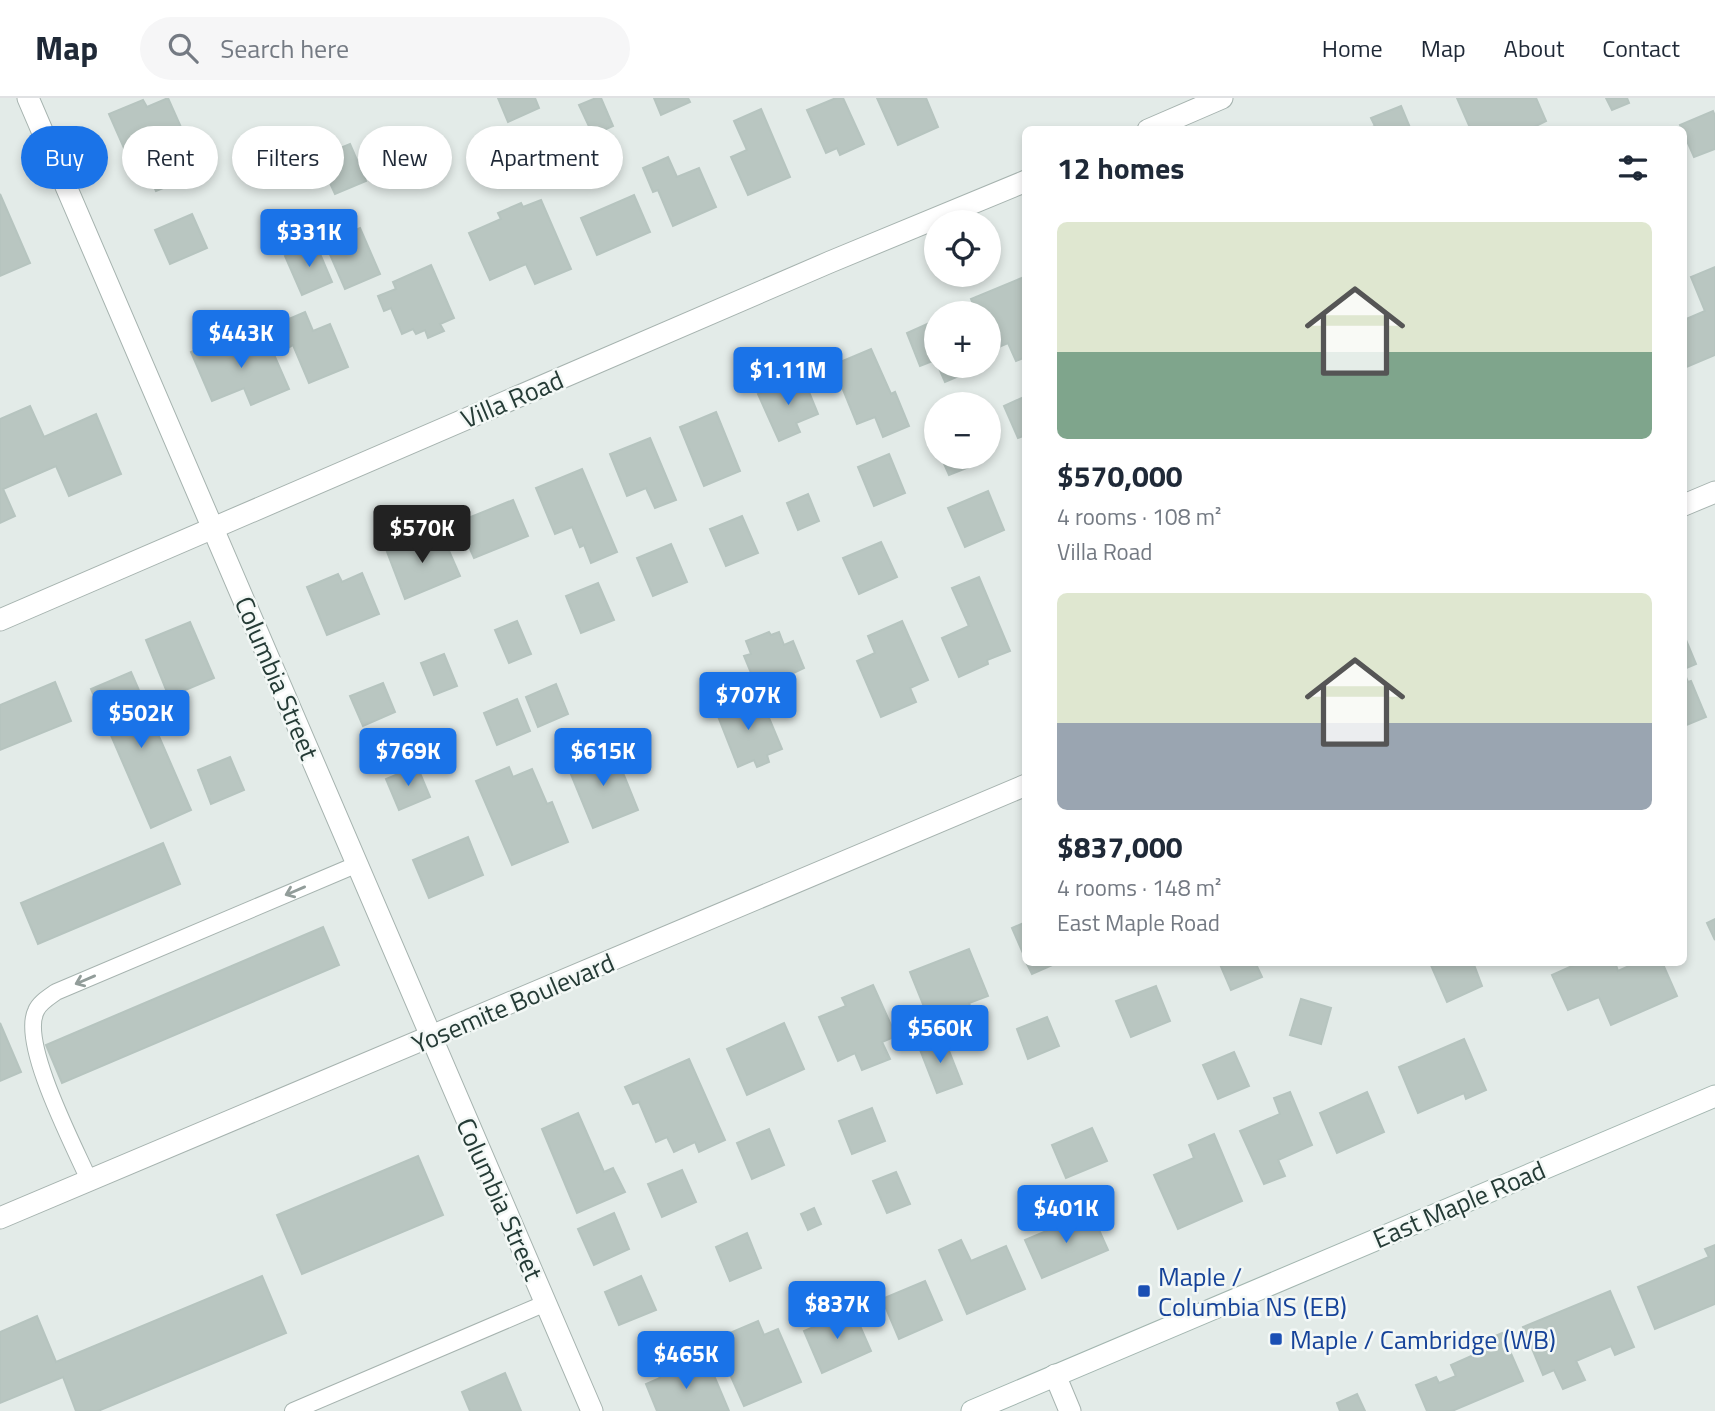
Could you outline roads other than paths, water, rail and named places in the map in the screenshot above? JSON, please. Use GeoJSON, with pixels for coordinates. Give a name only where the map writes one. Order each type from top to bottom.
{"type":"FeatureCollection","features":[{"type":"Feature","properties":{"kind":"street","name":"Columbia Street"},"geometry":{"type":"LineString","coordinates":[[28,98],[592,1411]]}},
{"type":"Feature","properties":{"kind":"street"},"geometry":{"type":"LineString","coordinates":[[1157,126],[1222,98]]}},
{"type":"Feature","properties":{"kind":"street","name":"Villa Road"},"geometry":{"type":"LineString","coordinates":[[0,620],[817,268],[1022,183]]}},
{"type":"Feature","properties":{"kind":"street"},"geometry":{"type":"LineString","coordinates":[[1687,504],[1715,492]]}},
{"type":"Feature","properties":{"kind":"street","name":"Yosemite Boulevard"},"geometry":{"type":"LineString","coordinates":[[0,1218],[1022,788]]}},
{"type":"Feature","properties":{"kind":"street","name":"East Maple Road"},"geometry":{"type":"LineString","coordinates":[[972,1411],[1715,1097]]}},
{"type":"Feature","properties":{"kind":"street"},"geometry":{"type":"LineString","coordinates":[[1055,1375],[1070,1411]]}},
{"type":"Feature","properties":{"kind":"lane"},"geometry":{"type":"LineString","coordinates":[[89,1180],[35,1050],[35,1011],[44,1000],[56,992],[358,864]]}},
{"type":"Feature","properties":{"kind":"lane"},"geometry":{"type":"LineString","coordinates":[[293,1411],[546,1303]]}},
{"type":"Feature","properties":{"kind":"place","name":"Maple / Columbia NS (EB)"},"geometry":{"type":"Point","coordinates":[1144,1291]}},
{"type":"Feature","properties":{"kind":"place","name":"Maple / Cambridge (WB)"},"geometry":{"type":"Point","coordinates":[1276,1339]}}]}
